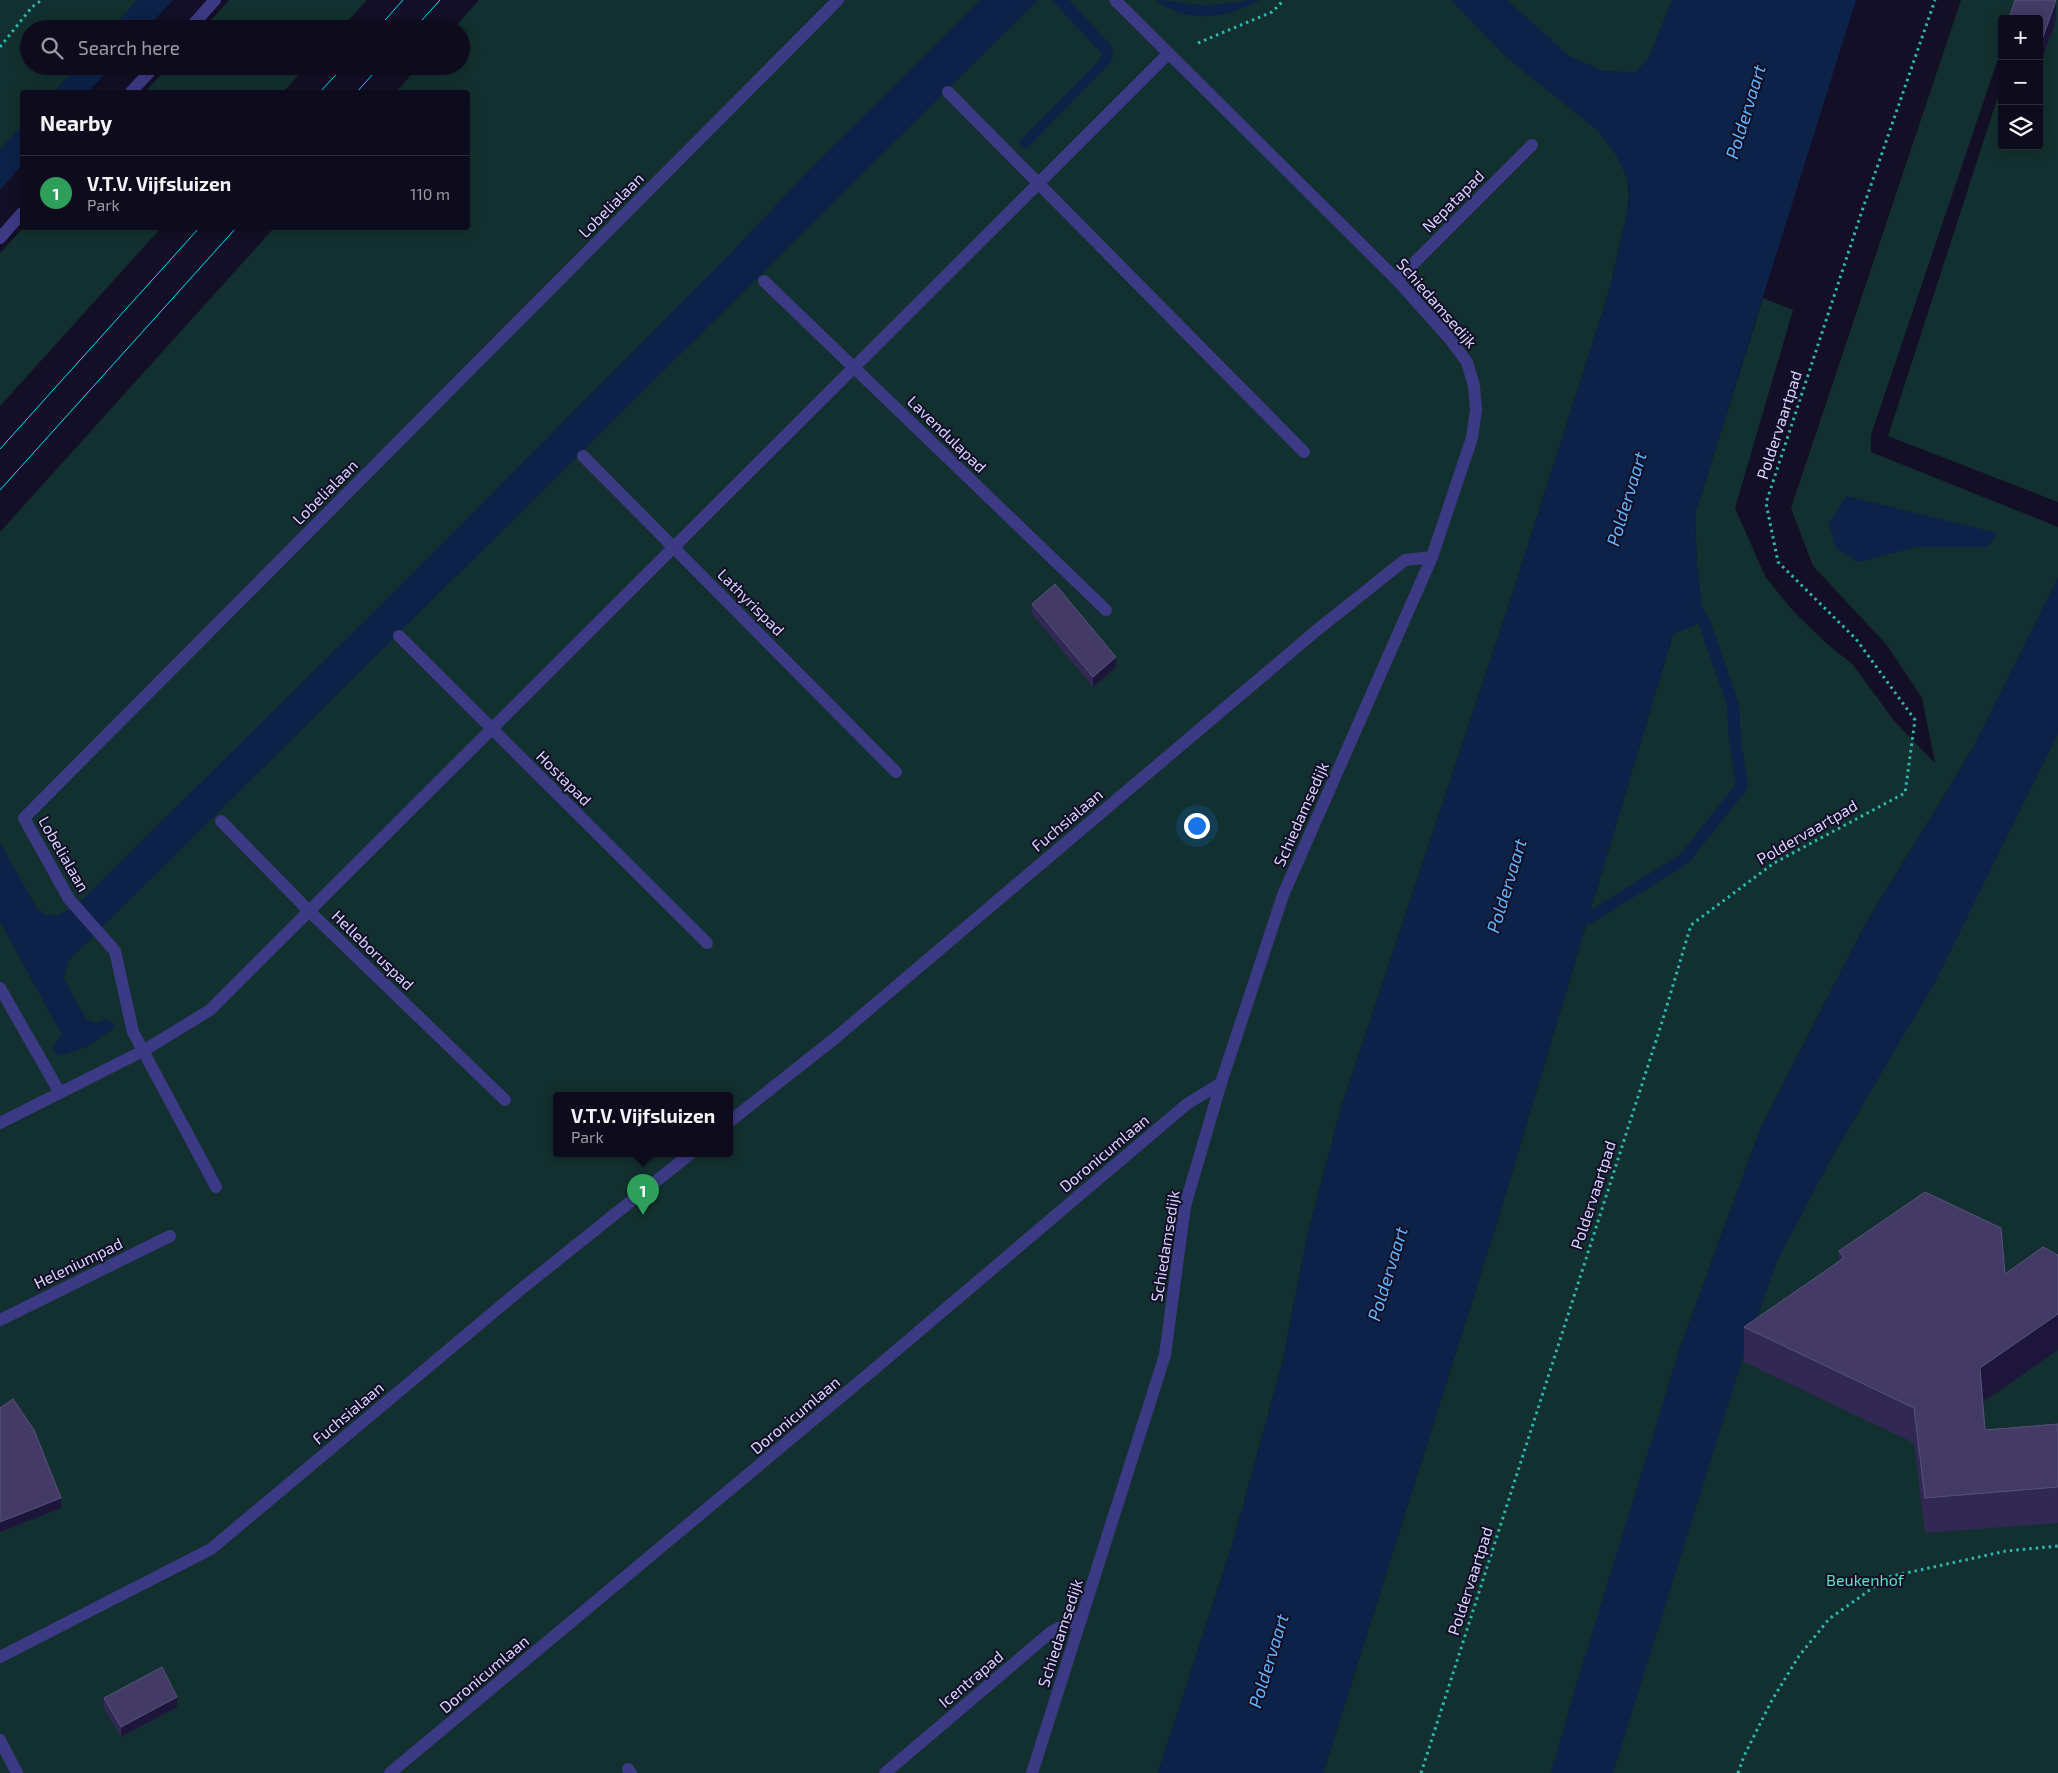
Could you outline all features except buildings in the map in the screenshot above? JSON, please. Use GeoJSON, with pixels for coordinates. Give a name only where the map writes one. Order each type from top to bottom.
{"type":"FeatureCollection","features":[{"type":"Feature","properties":{"kind":"street"},"geometry":{"type":"LineString","coordinates":[[197,20],[215,0]]}},
{"type":"Feature","properties":{"kind":"street","name":"Lobelialaan"},"geometry":{"type":"LineString","coordinates":[[216,1187],[133,1032],[115,952],[69,899],[24,818],[838,0]]}},
{"type":"Feature","properties":{"kind":"street","name":"Schiedamsedijk"},"geometry":{"type":"LineString","coordinates":[[1032,1773],[1165,1355],[1186,1206],[1221,1084],[1283,895],[1432,557],[1472,438],[1476,410],[1474,386],[1467,362],[1397,280],[1115,0]]}},
{"type":"Feature","properties":{"kind":"street"},"geometry":{"type":"LineString","coordinates":[[0,1123],[144,1051],[210,1010],[1168,54]]}},
{"type":"Feature","properties":{"kind":"street"},"geometry":{"type":"LineString","coordinates":[[133,90],[147,75]]}},
{"type":"Feature","properties":{"kind":"street"},"geometry":{"type":"LineString","coordinates":[[948,92],[1304,452]]}},
{"type":"Feature","properties":{"kind":"street","name":"Nepatapad"},"geometry":{"type":"LineString","coordinates":[[1397,280],[1532,145]]}},
{"type":"Feature","properties":{"kind":"street"},"geometry":{"type":"LineString","coordinates":[[0,238],[20,215]]}},
{"type":"Feature","properties":{"kind":"street","name":"Lavendulapad"},"geometry":{"type":"LineString","coordinates":[[764,281],[1106,610]]}},
{"type":"Feature","properties":{"kind":"street","name":"Lathyrispad"},"geometry":{"type":"LineString","coordinates":[[583,456],[896,772]]}},
{"type":"Feature","properties":{"kind":"street","name":"Fuchsialaan"},"geometry":{"type":"LineString","coordinates":[[733,1119],[841,1033],[1332,618],[1405,560],[1432,557]]}},
{"type":"Feature","properties":{"kind":"street","name":"Hostapad"},"geometry":{"type":"LineString","coordinates":[[399,636],[706,943]]}},
{"type":"Feature","properties":{"kind":"street","name":"Helleboruspad"},"geometry":{"type":"LineString","coordinates":[[221,821],[309,911],[504,1100]]}},
{"type":"Feature","properties":{"kind":"street"},"geometry":{"type":"LineString","coordinates":[[0,988],[60,1093]]}},
{"type":"Feature","properties":{"kind":"street","name":"Doronicumlaan"},"geometry":{"type":"LineString","coordinates":[[390,1773],[878,1366],[1187,1104],[1221,1084]]}},
{"type":"Feature","properties":{"kind":"street","name":"Fuchsialaan"},"geometry":{"type":"LineString","coordinates":[[0,1657],[210,1550],[520,1290],[686,1157]]}},
{"type":"Feature","properties":{"kind":"street","name":"Heleniumpad"},"geometry":{"type":"LineString","coordinates":[[0,1320],[170,1236]]}},
{"type":"Feature","properties":{"kind":"street","name":"Icentrapad"},"geometry":{"type":"LineString","coordinates":[[885,1773],[1051,1632],[1082,1616]]}},
{"type":"Feature","properties":{"kind":"street"},"geometry":{"type":"LineString","coordinates":[[0,1740],[17,1773]]}},
{"type":"Feature","properties":{"kind":"path"},"geometry":{"type":"LineString","coordinates":[[22,20],[32,7],[42,0]]}},
{"type":"Feature","properties":{"kind":"path"},"geometry":{"type":"LineString","coordinates":[[1168,54],[1272,12],[1284,0]]}},
{"type":"Feature","properties":{"kind":"path","name":"Poldervaartpad"},"geometry":{"type":"LineString","coordinates":[[1421,1773],[1656,1041],[1691,925],[1774,862],[1905,792],[1915,720],[1856,639],[1778,562],[1766,503],[1862,211],[1935,0]]}},
{"type":"Feature","properties":{"kind":"path"},"geometry":{"type":"LineString","coordinates":[[0,47],[20,22]]}},
{"type":"Feature","properties":{"kind":"path"},"geometry":{"type":"LineString","coordinates":[[1738,1773],[1744,1756],[1772,1700],[1799,1656],[1829,1619],[1844,1608],[1888,1577],[2006,1551],[2058,1546]]}},
{"type":"Feature","properties":{"kind":"green space"},"geometry":{"type":"Polygon","coordinates":[[[0,0],[137,0],[120,20],[20,20],[20,75],[70,75],[56,90],[20,90],[20,128],[0,150],[0,0]]]}},
{"type":"Feature","properties":{"kind":"green space"},"geometry":{"type":"Polygon","coordinates":[[[229,0],[367,0],[349,20],[211,20],[229,0]]]}},
{"type":"Feature","properties":{"kind":"green space"},"geometry":{"type":"Polygon","coordinates":[[[479,0],[1678,0],[1627,178],[1629,198],[1626,219],[1608,295],[1512,595],[1341,1108],[1308,1233],[1282,1364],[1233,1542],[1158,1773],[0,1773],[0,532],[272,230],[470,230],[470,90],[398,90],[411,75],[470,75],[470,20],[461,20],[479,0]]]}},
{"type":"Feature","properties":{"kind":"green space"},"geometry":{"type":"Polygon","coordinates":[[[1961,0],[2018,0],[2012,15],[1998,15],[1998,59],[1871,435],[1871,452],[2058,527],[2058,578],[1973,748],[1865,925],[1761,1127],[1679,1351],[1552,1773],[1323,1773],[1498,1219],[1673,634],[1703,621],[1697,566],[1695,514],[1763,298],[1793,310],[1735,508],[1766,578],[1794,612],[1825,642],[1853,665],[1895,722],[1935,763],[1922,698],[1886,644],[1813,566],[1791,508],[1961,0]]]}},
{"type":"Feature","properties":{"kind":"green space"},"geometry":{"type":"Polygon","coordinates":[[[2029,0],[2058,0],[2058,502],[1888,436],[1998,96],[1998,150],[2043,150],[2043,15],[2037,15],[2029,0]]]}},
{"type":"Feature","properties":{"kind":"green space"},"geometry":{"type":"Polygon","coordinates":[[[161,75],[299,75],[285,90],[147,90],[161,75]]]}},
{"type":"Feature","properties":{"kind":"green space"},"geometry":{"type":"Polygon","coordinates":[[[21,230],[159,230],[0,406],[0,253],[21,230]]]}},
{"type":"Feature","properties":{"kind":"green space","name":"Beukenhof"},"geometry":{"type":"Polygon","coordinates":[[[2058,707],[2058,1773],[1595,1773],[1778,1210],[2058,707]]]}},
{"type":"Feature","properties":{"kind":"water"},"geometry":{"type":"Polygon","coordinates":[[[137,0],[173,0],[154,20],[120,20],[137,0]]]}},
{"type":"Feature","properties":{"kind":"water"},"geometry":{"type":"Polygon","coordinates":[[[981,0],[1038,0],[68,961],[64,979],[86,1019],[95,1023],[107,1019],[114,1024],[113,1029],[86,1047],[58,1056],[52,1047],[62,1035],[0,922],[0,843],[38,910],[48,916],[61,914],[80,902],[406,580],[730,254],[807,172],[981,0]]]}},
{"type":"Feature","properties":{"kind":"water"},"geometry":{"type":"Polygon","coordinates":[[[1052,0],[1069,0],[1111,45],[1113,54],[1111,62],[1026,149],[1018,143],[1097,63],[1102,54],[1052,0]]]}},
{"type":"Feature","properties":{"kind":"water"},"geometry":{"type":"Polygon","coordinates":[[[1156,0],[1206,5],[1260,0],[1221,15],[1194,16],[1168,8],[1156,0]]]}},
{"type":"Feature","properties":{"kind":"water","name":"Poldervaart"},"geometry":{"type":"Polygon","coordinates":[[[1451,0],[1507,0],[1569,56],[1604,71],[1636,72],[1649,57],[1672,0],[1856,0],[1695,514],[1697,566],[1704,621],[1673,634],[1498,1219],[1323,1773],[1158,1773],[1233,1542],[1282,1364],[1308,1233],[1341,1108],[1512,595],[1608,295],[1626,219],[1629,198],[1627,178],[1616,155],[1597,130],[1506,57],[1451,0]]]}},
{"type":"Feature","properties":{"kind":"water"},"geometry":{"type":"Polygon","coordinates":[[[70,75],[104,75],[90,90],[56,90],[70,75]]]}},
{"type":"Feature","properties":{"kind":"water"},"geometry":{"type":"Polygon","coordinates":[[[20,128],[20,167],[0,190],[0,150],[20,128]]]}},
{"type":"Feature","properties":{"kind":"water"},"geometry":{"type":"Polygon","coordinates":[[[1846,496],[1997,533],[1988,547],[1916,547],[1858,562],[1836,548],[1829,524],[1846,496]]]}},
{"type":"Feature","properties":{"kind":"water"},"geometry":{"type":"Polygon","coordinates":[[[2058,578],[2058,734],[1934,984],[1832,1157],[1778,1259],[1744,1354],[1613,1773],[1551,1773],[1574,1692],[1679,1351],[1761,1127],[1865,925],[1973,748],[2058,578]]]}},
{"type":"Feature","properties":{"kind":"waterway"},"geometry":{"type":"LineString","coordinates":[[1574,916],[1589,918],[1684,859],[1742,786],[1735,741],[1733,705],[1704,621],[1695,607]]}},
{"type":"Feature","properties":{"kind":"tram line"},"geometry":{"type":"LineString","coordinates":[[385,20],[403,0]]}},
{"type":"Feature","properties":{"kind":"tram line"},"geometry":{"type":"LineString","coordinates":[[422,20],[440,0]]}},
{"type":"Feature","properties":{"kind":"tram line"},"geometry":{"type":"LineString","coordinates":[[322,90],[336,75]]}},
{"type":"Feature","properties":{"kind":"tram line"},"geometry":{"type":"LineString","coordinates":[[359,90],[372,75]]}},
{"type":"Feature","properties":{"kind":"tram line"},"geometry":{"type":"LineString","coordinates":[[0,449],[197,230]]}},
{"type":"Feature","properties":{"kind":"tram line"},"geometry":{"type":"LineString","coordinates":[[0,490],[234,230]]}},
{"type":"Feature","properties":{"kind":"place","name":"V.T.V. Vijfsluizen"},"geometry":{"type":"Point","coordinates":[643,1215]}}]}
